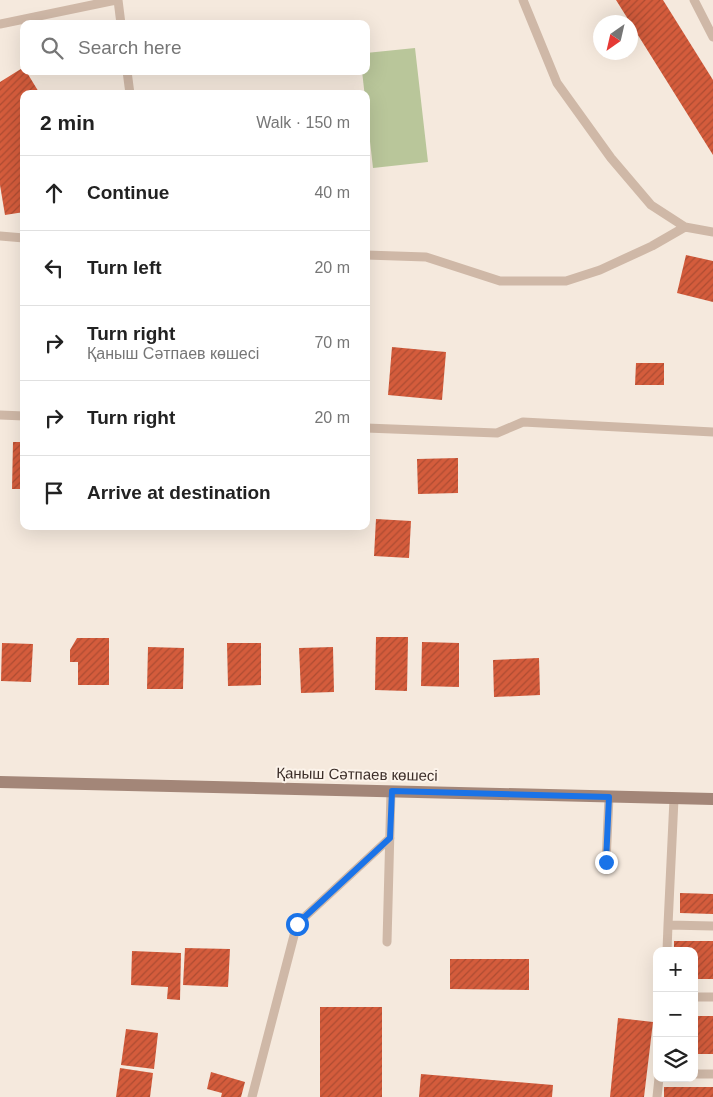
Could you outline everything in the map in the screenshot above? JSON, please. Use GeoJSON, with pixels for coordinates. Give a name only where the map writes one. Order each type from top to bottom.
{"type":"FeatureCollection","features":[{"type":"Feature","properties":{"kind":"street","name":"Қаныш Сәтпаев көшесі"},"geometry":{"type":"LineString","coordinates":[[0,782],[713,800]]}},
{"type":"Feature","properties":{"kind":"lane"},"geometry":{"type":"LineString","coordinates":[[0,24],[117,0],[120,20]]}},
{"type":"Feature","properties":{"kind":"lane"},"geometry":{"type":"LineString","coordinates":[[523,0],[557,83],[606,151],[651,205],[685,227],[713,232]]}},
{"type":"Feature","properties":{"kind":"lane"},"geometry":{"type":"LineString","coordinates":[[694,0],[713,37]]}},
{"type":"Feature","properties":{"kind":"lane"},"geometry":{"type":"LineString","coordinates":[[128,75],[129,90]]}},
{"type":"Feature","properties":{"kind":"lane"},"geometry":{"type":"LineString","coordinates":[[370,255],[426,257],[500,281],[566,281],[600,270],[652,246],[685,227]]}},
{"type":"Feature","properties":{"kind":"lane"},"geometry":{"type":"LineString","coordinates":[[0,236],[20,238]]}},
{"type":"Feature","properties":{"kind":"lane"},"geometry":{"type":"LineString","coordinates":[[0,415],[20,416]]}},
{"type":"Feature","properties":{"kind":"lane"},"geometry":{"type":"LineString","coordinates":[[370,428],[497,433],[523,422],[713,432]]}},
{"type":"Feature","properties":{"kind":"lane"},"geometry":{"type":"LineString","coordinates":[[387,942],[392,791]]}},
{"type":"Feature","properties":{"kind":"lane"},"geometry":{"type":"LineString","coordinates":[[606,862],[609,797]]}},
{"type":"Feature","properties":{"kind":"lane"},"geometry":{"type":"LineString","coordinates":[[667,947],[674,798]]}},
{"type":"Feature","properties":{"kind":"lane"},"geometry":{"type":"LineString","coordinates":[[252,1097],[297,924],[390,838]]}},
{"type":"Feature","properties":{"kind":"lane"},"geometry":{"type":"LineString","coordinates":[[668,925],[713,926]]}},
{"type":"Feature","properties":{"kind":"lane"},"geometry":{"type":"LineString","coordinates":[[698,997],[713,997]]}},
{"type":"Feature","properties":{"kind":"lane"},"geometry":{"type":"LineString","coordinates":[[698,1074],[713,1074]]}},
{"type":"Feature","properties":{"kind":"lane"},"geometry":{"type":"LineString","coordinates":[[657,1097],[659,1082]]}},
{"type":"Feature","properties":{"kind":"green space"},"geometry":{"type":"Polygon","coordinates":[[[415,48],[428,162],[373,168],[370,142],[370,90],[364,90],[362,75],[370,75],[370,53],[415,48]]]}},
{"type":"Feature","properties":{"kind":"building"},"geometry":{"type":"Polygon","coordinates":[[[616,0],[663,0],[713,80],[713,155],[638,35],[638,15],[625,15],[616,0]]]}},
{"type":"Feature","properties":{"kind":"building"},"geometry":{"type":"Polygon","coordinates":[[[20,70],[20,75],[28,75],[38,90],[20,90],[20,213],[5,215],[0,185],[0,82],[20,70]]]}},
{"type":"Feature","properties":{"kind":"building"},"geometry":{"type":"Polygon","coordinates":[[[686,255],[713,261],[713,302],[677,293],[686,255]]]}},
{"type":"Feature","properties":{"kind":"building"},"geometry":{"type":"Polygon","coordinates":[[[392,347],[446,352],[442,400],[388,395],[392,347]]]}},
{"type":"Feature","properties":{"kind":"building"},"geometry":{"type":"Polygon","coordinates":[[[636,363],[664,363],[664,385],[635,385],[636,363]]]}},
{"type":"Feature","properties":{"kind":"building"},"geometry":{"type":"Polygon","coordinates":[[[13,442],[20,442],[20,489],[12,489],[13,442]]]}},
{"type":"Feature","properties":{"kind":"building"},"geometry":{"type":"Polygon","coordinates":[[[458,458],[458,493],[418,494],[417,459],[458,458]]]}},
{"type":"Feature","properties":{"kind":"building"},"geometry":{"type":"Polygon","coordinates":[[[376,519],[411,521],[409,558],[374,556],[376,519]]]}},
{"type":"Feature","properties":{"kind":"building"},"geometry":{"type":"Polygon","coordinates":[[[376,637],[408,637],[407,691],[375,690],[376,637]]]}},
{"type":"Feature","properties":{"kind":"building"},"geometry":{"type":"Polygon","coordinates":[[[77,638],[109,638],[109,685],[78,685],[78,662],[70,662],[70,650],[77,638]]]}},
{"type":"Feature","properties":{"kind":"building"},"geometry":{"type":"Polygon","coordinates":[[[422,642],[459,643],[459,687],[421,686],[422,642]]]}},
{"type":"Feature","properties":{"kind":"building"},"geometry":{"type":"Polygon","coordinates":[[[2,643],[33,644],[31,682],[1,681],[2,643]]]}},
{"type":"Feature","properties":{"kind":"building"},"geometry":{"type":"Polygon","coordinates":[[[227,643],[261,643],[261,685],[228,686],[227,643]]]}},
{"type":"Feature","properties":{"kind":"building"},"geometry":{"type":"Polygon","coordinates":[[[148,647],[184,648],[183,689],[147,689],[148,647]]]}},
{"type":"Feature","properties":{"kind":"building"},"geometry":{"type":"Polygon","coordinates":[[[333,647],[334,692],[301,693],[299,648],[333,647]]]}},
{"type":"Feature","properties":{"kind":"building"},"geometry":{"type":"Polygon","coordinates":[[[539,658],[540,695],[494,697],[493,660],[539,658]]]}},
{"type":"Feature","properties":{"kind":"building"},"geometry":{"type":"Polygon","coordinates":[[[680,893],[713,894],[713,914],[680,913],[680,893]]]}},
{"type":"Feature","properties":{"kind":"building"},"geometry":{"type":"Polygon","coordinates":[[[674,941],[713,941],[713,979],[698,979],[698,947],[674,947],[674,941]]]}},
{"type":"Feature","properties":{"kind":"building"},"geometry":{"type":"Polygon","coordinates":[[[185,948],[230,949],[228,987],[183,985],[185,948]]]}},
{"type":"Feature","properties":{"kind":"building"},"geometry":{"type":"Polygon","coordinates":[[[132,951],[181,953],[180,1000],[167,999],[168,987],[131,985],[132,951]]]}},
{"type":"Feature","properties":{"kind":"building"},"geometry":{"type":"Polygon","coordinates":[[[450,959],[529,959],[529,990],[450,989],[450,959]]]}},
{"type":"Feature","properties":{"kind":"building"},"geometry":{"type":"Polygon","coordinates":[[[320,1007],[382,1007],[382,1097],[320,1097],[320,1007]]]}},
{"type":"Feature","properties":{"kind":"building"},"geometry":{"type":"Polygon","coordinates":[[[698,1016],[713,1016],[713,1054],[698,1054],[698,1016]]]}},
{"type":"Feature","properties":{"kind":"building"},"geometry":{"type":"Polygon","coordinates":[[[618,1018],[653,1022],[644,1097],[610,1097],[618,1018]]]}},
{"type":"Feature","properties":{"kind":"building"},"geometry":{"type":"Polygon","coordinates":[[[126,1029],[158,1033],[154,1069],[121,1065],[126,1029]]]}},
{"type":"Feature","properties":{"kind":"building"},"geometry":{"type":"Polygon","coordinates":[[[120,1068],[153,1073],[150,1097],[116,1097],[120,1068]]]}},
{"type":"Feature","properties":{"kind":"building"},"geometry":{"type":"Polygon","coordinates":[[[211,1072],[245,1082],[241,1097],[221,1097],[222,1093],[207,1089],[211,1072]]]}},
{"type":"Feature","properties":{"kind":"building"},"geometry":{"type":"Polygon","coordinates":[[[421,1074],[553,1085],[552,1097],[419,1097],[421,1074]]]}},
{"type":"Feature","properties":{"kind":"building"},"geometry":{"type":"Polygon","coordinates":[[[664,1087],[713,1087],[713,1097],[664,1097],[664,1087]]]}},
{"type":"Feature","properties":{"kind":"route"},"geometry":{"type":"LineString","coordinates":[[297,924],[390,838],[392,791],[609,797],[606,862]]}}]}
